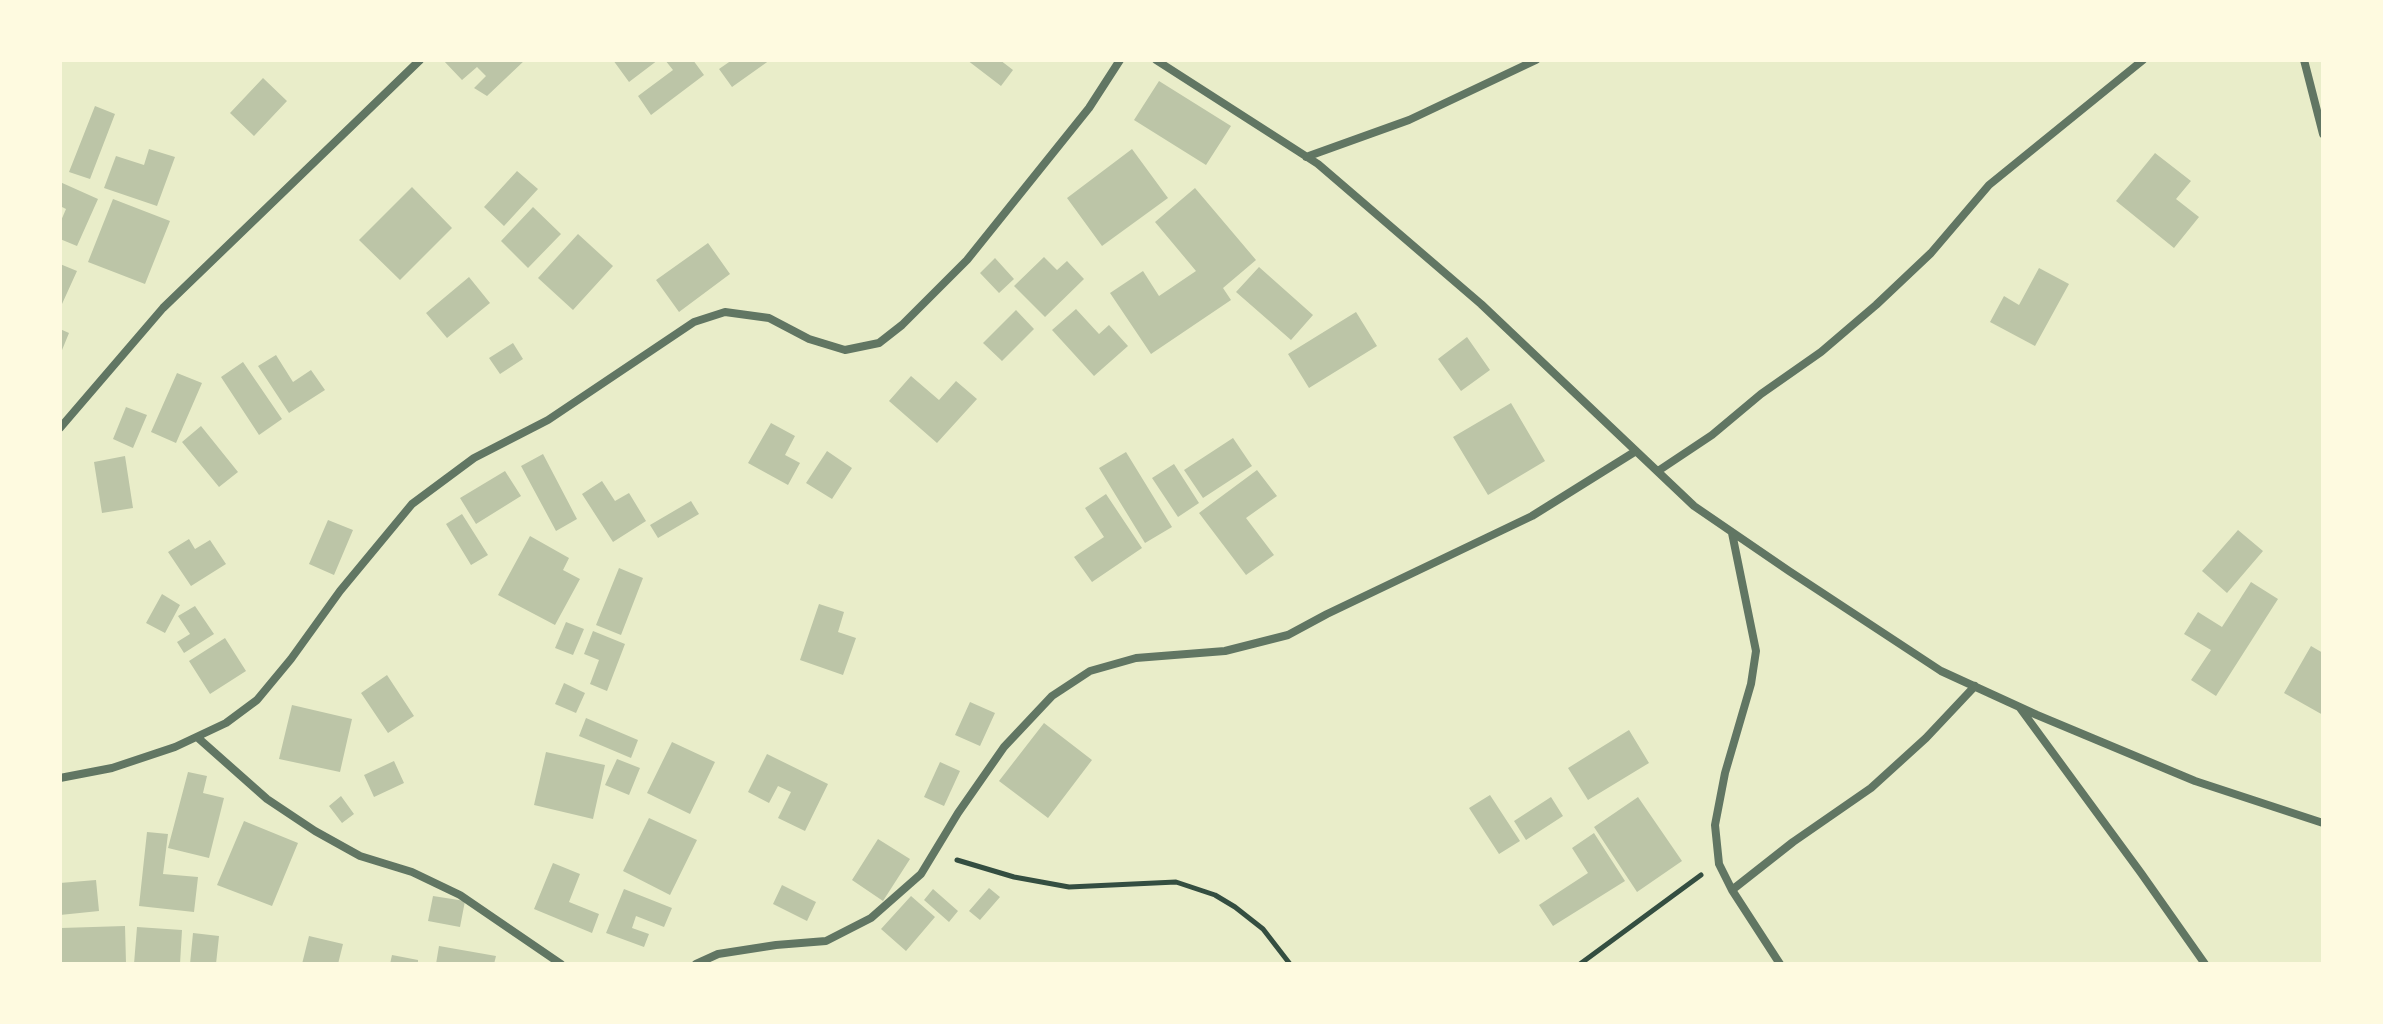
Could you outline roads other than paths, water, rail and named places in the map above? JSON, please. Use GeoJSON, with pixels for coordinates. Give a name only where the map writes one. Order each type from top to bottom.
{"type":"FeatureCollection","features":[{"type":"Feature","properties":{"kind":"street"},"geometry":{"type":"LineString","coordinates":[[60,428],[163,308],[420,60]]}},
{"type":"Feature","properties":{"kind":"street"},"geometry":{"type":"LineString","coordinates":[[60,778],[112,768],[175,747],[226,723],[257,700],[348,581],[412,504],[474,458],[548,420],[694,322],[725,312],[769,318],[809,339],[845,350],[879,343],[902,325],[967,260],[1089,108],[1120,60]]}},
{"type":"Feature","properties":{"kind":"street"},"geometry":{"type":"LineString","coordinates":[[1156,60],[1318,164],[1481,304],[1694,506],[1941,671],[2195,781],[2323,823]]}},
{"type":"Feature","properties":{"kind":"street"},"geometry":{"type":"LineString","coordinates":[[1306,157],[1409,120],[1536,60]]}},
{"type":"Feature","properties":{"kind":"street"},"geometry":{"type":"LineString","coordinates":[[1658,471],[1712,435],[1761,394],[1821,352],[1931,253],[1989,185],[2143,60]]}},
{"type":"Feature","properties":{"kind":"street"},"geometry":{"type":"LineString","coordinates":[[2304,60],[2323,134]]}},
{"type":"Feature","properties":{"kind":"street"},"geometry":{"type":"LineString","coordinates":[[696,964],[718,954],[826,941],[871,918],[921,874],[1004,747],[1052,696],[1090,671],[1136,658],[1225,651],[1288,635],[1532,516],[1636,451]]}},
{"type":"Feature","properties":{"kind":"street"},"geometry":{"type":"LineString","coordinates":[[1732,533],[1756,651],[1751,684],[1725,773],[1715,825],[1719,864],[1732,890],[1780,964]]}},
{"type":"Feature","properties":{"kind":"street"},"geometry":{"type":"LineString","coordinates":[[1732,890],[1793,842],[1871,788],[1926,738],[1975,686]]}},
{"type":"Feature","properties":{"kind":"street"},"geometry":{"type":"LineString","coordinates":[[2019,707],[2205,964]]}},
{"type":"Feature","properties":{"kind":"street"},"geometry":{"type":"LineString","coordinates":[[197,737],[267,799],[315,831],[360,856],[412,872],[460,895],[561,964]]}}]}
